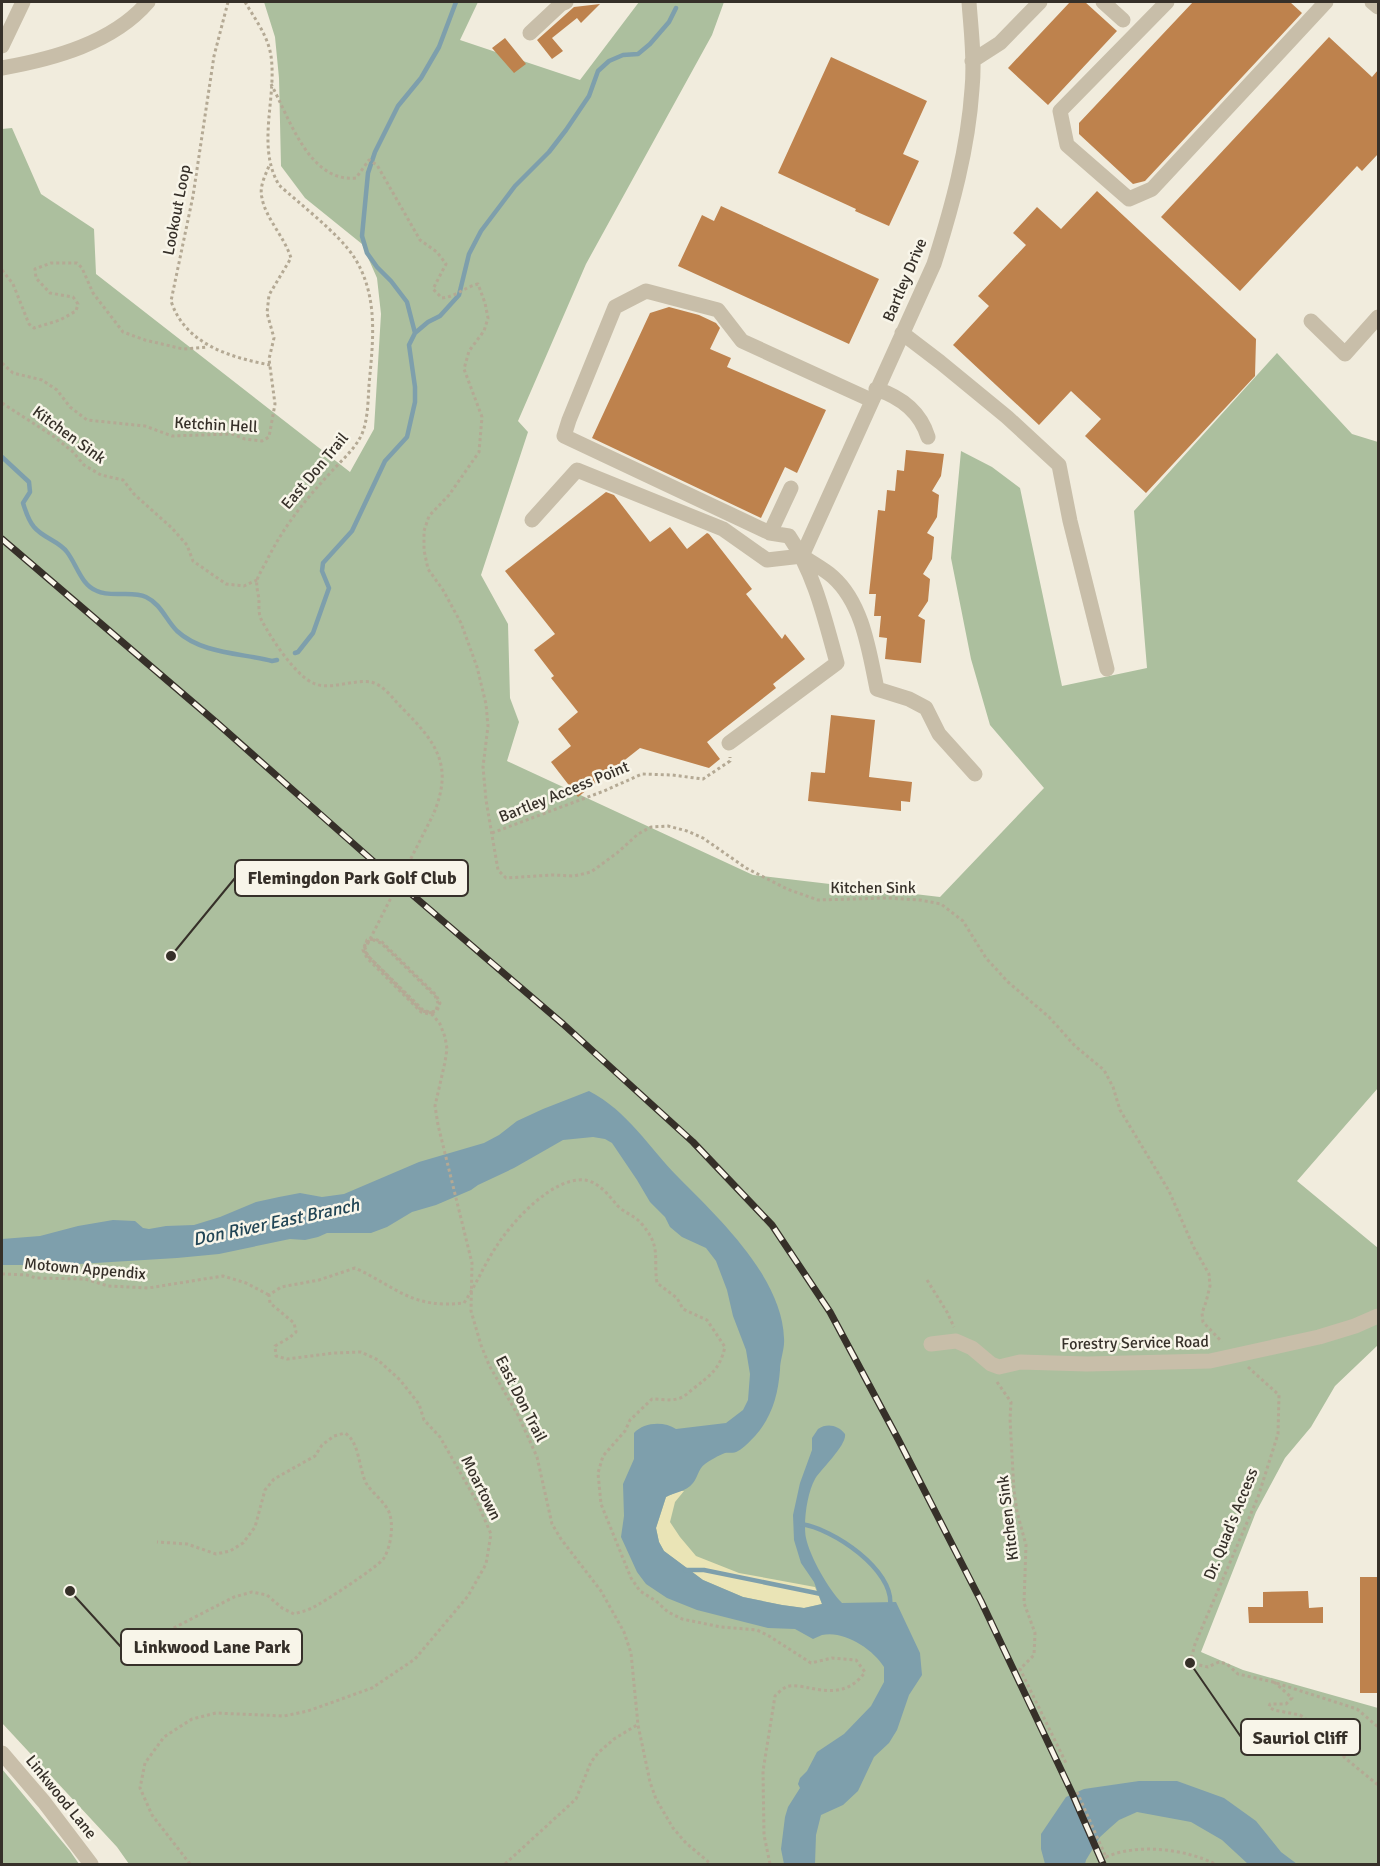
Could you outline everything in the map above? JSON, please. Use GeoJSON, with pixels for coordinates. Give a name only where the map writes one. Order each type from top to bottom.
{"type":"FeatureCollection","features":[{"type":"Feature","properties":{"kind":"street"},"geometry":{"type":"LineString","coordinates":[[4,36],[23,2]]}},
{"type":"Feature","properties":{"kind":"street"},"geometry":{"type":"LineString","coordinates":[[2,68],[55,56],[103,36],[117,28],[148,2]]}},
{"type":"Feature","properties":{"kind":"street"},"geometry":{"type":"LineString","coordinates":[[530,33],[566,2]]}},
{"type":"Feature","properties":{"kind":"street","name":"Bartley Drive"},"geometry":{"type":"LineString","coordinates":[[802,556],[934,264],[957,184],[966,141],[972,87],[969,2]]}},
{"type":"Feature","properties":{"kind":"street"},"geometry":{"type":"LineString","coordinates":[[972,61],[1000,43],[1040,2]]}},
{"type":"Feature","properties":{"kind":"street"},"geometry":{"type":"LineString","coordinates":[[1103,2],[1123,20]]}},
{"type":"Feature","properties":{"kind":"street"},"geometry":{"type":"LineString","coordinates":[[1167,2],[1059,111],[1067,145],[1129,199],[1152,189],[1326,2]]}},
{"type":"Feature","properties":{"kind":"street"},"geometry":{"type":"LineString","coordinates":[[1372,2],[1378,7]]}},
{"type":"Feature","properties":{"kind":"street"},"geometry":{"type":"LineString","coordinates":[[729,743],[837,663],[822,610],[802,556],[789,536],[770,533],[564,436],[615,307],[646,291],[718,310],[742,342],[874,394],[889,394],[907,404],[922,422],[928,437]]}},
{"type":"Feature","properties":{"kind":"street"},"geometry":{"type":"LineString","coordinates":[[1311,321],[1345,354],[1378,317]]}},
{"type":"Feature","properties":{"kind":"street"},"geometry":{"type":"LineString","coordinates":[[902,333],[1007,417],[1059,465],[1070,521],[1107,669]]}},
{"type":"Feature","properties":{"kind":"street"},"geometry":{"type":"LineString","coordinates":[[532,520],[578,470],[723,529],[767,560],[802,556],[832,576],[853,602],[866,639],[878,688],[926,708],[939,734],[975,774]]}},
{"type":"Feature","properties":{"kind":"street"},"geometry":{"type":"LineString","coordinates":[[770,533],[791,488]]}},
{"type":"Feature","properties":{"kind":"street","name":"Forestry Service Road"},"geometry":{"type":"LineString","coordinates":[[1004,1366],[1020,1362],[1088,1364],[1199,1362],[1236,1356],[1337,1332],[1378,1316]]}},
{"type":"Feature","properties":{"kind":"street"},"geometry":{"type":"LineString","coordinates":[[931,1344],[951,1340],[961,1342],[993,1365],[1004,1366]]}},
{"type":"Feature","properties":{"kind":"street","name":"Linkwood Lane"},"geometry":{"type":"LineString","coordinates":[[2,1753],[44,1802],[91,1864]]}},
{"type":"Feature","properties":{"kind":"path","name":"Lookout Loop"},"geometry":{"type":"LineString","coordinates":[[228,2],[214,56],[193,196],[171,300],[175,312],[189,332],[209,347],[245,360],[270,365]]}},
{"type":"Feature","properties":{"kind":"path","name":"East Don Trail"},"geometry":{"type":"LineString","coordinates":[[245,2],[269,46],[272,62],[268,145],[270,165],[279,185],[354,257],[368,288],[373,313],[374,337],[367,415],[362,434],[351,452],[306,499],[286,525],[257,580],[260,617],[274,642],[296,669],[314,684],[340,685],[360,681],[374,683],[385,690],[429,737],[441,764],[444,778],[442,791],[433,815],[375,927],[372,934],[368,942],[365,949],[368,956],[423,1010],[429,1012],[432,1011],[438,1011],[440,1003],[436,995],[382,942],[375,939],[367,940],[364,950],[368,956],[422,1011],[429,1014],[432,1013],[436,1011],[438,1004],[435,996],[381,943],[374,940],[366,942],[363,950],[367,958],[421,1012],[433,1015],[440,1023],[447,1048],[435,1106],[472,1263],[471,1311],[481,1345],[537,1457],[552,1524],[601,1591],[624,1632],[631,1653],[638,1725],[653,1791],[673,1828],[686,1843],[711,1864]]}},
{"type":"Feature","properties":{"kind":"path"},"geometry":{"type":"LineString","coordinates":[[271,84],[309,155],[329,173],[344,179],[356,178],[369,160],[377,165],[420,240],[437,252],[446,264],[437,278],[434,289],[442,298],[451,297],[467,286],[478,284],[485,303],[488,318],[484,331],[469,351],[464,369],[482,417],[479,452],[449,495],[429,516],[424,531],[424,550],[428,569],[443,590],[461,623],[477,666],[486,704],[488,726],[483,767],[492,833]]}},
{"type":"Feature","properties":{"kind":"path","name":"Ketchin Hell"},"geometry":{"type":"LineString","coordinates":[[2,363],[13,373],[42,380],[57,390],[70,407],[87,420],[145,426],[172,436],[232,434],[245,439],[262,441],[269,437],[274,404],[274,385],[270,365],[274,338],[267,313],[269,295],[291,258],[286,243],[261,199],[262,182],[270,165]]}},
{"type":"Feature","properties":{"kind":"path"},"geometry":{"type":"LineString","coordinates":[[2,270],[13,284],[29,324],[34,328],[60,320],[76,311],[78,304],[73,297],[50,293],[36,278],[35,269],[51,263],[77,263],[82,268],[93,293],[123,332],[183,349],[209,347]]}},
{"type":"Feature","properties":{"kind":"path","name":"Kitchen Sink"},"geometry":{"type":"LineString","coordinates":[[2,402],[53,436],[73,452],[84,465],[101,475],[123,480],[134,494],[172,528],[187,545],[193,561],[226,584],[244,586],[257,580]]}},
{"type":"Feature","properties":{"kind":"path","name":"Bartley Access Point"},"geometry":{"type":"LineString","coordinates":[[492,833],[604,791],[642,774],[702,779],[730,761],[729,743]]}},
{"type":"Feature","properties":{"kind":"path","name":"Kitchen Sink"},"geometry":{"type":"LineString","coordinates":[[492,833],[498,870],[506,878],[552,874],[574,876],[591,872],[638,834],[651,827],[668,826],[703,837],[746,868],[787,889],[818,900],[898,899],[941,904],[963,921],[986,958],[1008,982],[1049,1017],[1075,1046],[1104,1070],[1120,1110],[1168,1191],[1192,1246],[1209,1274],[1210,1286],[1202,1313],[1203,1322],[1236,1356]]}},
{"type":"Feature","properties":{"kind":"path"},"geometry":{"type":"LineString","coordinates":[[269,1295],[281,1287],[319,1280],[355,1268],[401,1294],[435,1304],[464,1303],[495,1248],[526,1211],[547,1193],[572,1180],[586,1180],[598,1185],[617,1206],[641,1224],[656,1248],[657,1283],[676,1298],[683,1309],[707,1320],[725,1347],[714,1372],[688,1394],[677,1400],[652,1399],[630,1420],[626,1431],[603,1456],[598,1473],[601,1504],[631,1578],[640,1591],[668,1612],[682,1619],[721,1627],[757,1630],[811,1663],[832,1658],[856,1660],[865,1672],[858,1682],[850,1687],[832,1690],[801,1686],[786,1687],[775,1696],[763,1771],[764,1835],[770,1864]]}},
{"type":"Feature","properties":{"kind":"path","name":"Motown Appendix"},"geometry":{"type":"LineString","coordinates":[[2,1274],[27,1275],[36,1278],[85,1279],[108,1286],[148,1288],[223,1276],[246,1283],[269,1295]]}},
{"type":"Feature","properties":{"kind":"path"},"geometry":{"type":"LineString","coordinates":[[927,1280],[947,1312],[961,1342]]}},
{"type":"Feature","properties":{"kind":"path","name":"Moartown"},"geometry":{"type":"LineString","coordinates":[[190,1864],[152,1815],[140,1788],[145,1764],[164,1737],[192,1719],[216,1713],[285,1716],[308,1711],[372,1688],[415,1659],[468,1596],[486,1564],[491,1534],[477,1502],[440,1437],[424,1420],[419,1404],[400,1380],[378,1360],[361,1352],[287,1359],[276,1356],[275,1346],[296,1332],[294,1323],[270,1303],[269,1295]]}},
{"type":"Feature","properties":{"kind":"path","name":"Dr. Quad's Access"},"geometry":{"type":"LineString","coordinates":[[1236,1356],[1279,1395],[1278,1434],[1258,1497],[1195,1644],[1190,1663],[1208,1667],[1219,1662],[1238,1674],[1273,1682]]}},
{"type":"Feature","properties":{"kind":"path","name":"Kitchen Sink"},"geometry":{"type":"LineString","coordinates":[[1004,1366],[1000,1370],[997,1382],[1011,1401],[1014,1491],[1026,1545],[1024,1603],[1035,1633],[1034,1655],[1020,1669],[1066,1763]]}},
{"type":"Feature","properties":{"kind":"path"},"geometry":{"type":"LineString","coordinates":[[122,1639],[139,1640],[160,1635],[234,1597],[252,1592],[267,1595],[282,1608],[294,1614],[312,1608],[364,1575],[384,1558],[392,1533],[389,1513],[379,1497],[368,1486],[359,1468],[352,1438],[345,1433],[334,1436],[322,1445],[315,1456],[274,1479],[265,1490],[255,1527],[243,1543],[230,1551],[216,1554],[187,1544],[157,1542]]}},
{"type":"Feature","properties":{"kind":"path"},"geometry":{"type":"LineString","coordinates":[[1273,1682],[1357,1709],[1378,1727]]}},
{"type":"Feature","properties":{"kind":"path"},"geometry":{"type":"LineString","coordinates":[[1273,1682],[1292,1698],[1286,1704],[1270,1704],[1269,1707],[1300,1715],[1323,1731],[1345,1758],[1378,1785]]}},
{"type":"Feature","properties":{"kind":"path"},"geometry":{"type":"LineString","coordinates":[[505,1864],[576,1799],[591,1762],[598,1753],[614,1739],[638,1725]]}},
{"type":"Feature","properties":{"kind":"path"},"geometry":{"type":"LineString","coordinates":[[1077,1792],[1106,1857]]}},
{"type":"Feature","properties":{"kind":"path"},"geometry":{"type":"LineString","coordinates":[[1103,1864],[1106,1857],[1119,1852],[1160,1850],[1202,1858],[1215,1864]]}},
{"type":"Feature","properties":{"kind":"green space"},"geometry":{"type":"Polygon","coordinates":[[[264,2],[478,2],[460,40],[580,80],[639,2],[724,2],[712,35],[586,264],[518,421],[528,432],[481,575],[508,624],[510,698],[519,722],[507,761],[753,875],[940,897],[1044,788],[990,725],[971,659],[951,558],[961,451],[992,467],[1020,488],[1062,686],[1147,668],[1134,511],[1277,353],[1352,434],[1378,442],[1378,1088],[1297,1181],[1378,1248],[1378,1345],[1335,1386],[1311,1427],[1285,1458],[1256,1512],[1201,1652],[1243,1670],[1378,1708],[1378,1864],[129,1864],[117,1847],[2,1723],[2,129],[12,128],[41,194],[94,229],[96,274],[350,472],[374,429],[381,314],[377,278],[362,244],[305,198],[281,166],[279,78],[275,37],[264,2]]]}},
{"type":"Feature","properties":{"kind":"green space"},"geometry":{"type":"Polygon","coordinates":[[[2,1769],[70,1851],[79,1864],[2,1864],[2,1769]]]}},
{"type":"Feature","properties":{"kind":"sand"},"geometry":{"type":"Polygon","coordinates":[[[684,1491],[675,1502],[670,1522],[696,1556],[739,1573],[815,1587],[822,1604],[804,1608],[743,1597],[703,1580],[664,1551],[656,1528],[666,1497],[684,1491]]]}},
{"type":"Feature","properties":{"kind":"water","name":"Don River East Branch"},"geometry":{"type":"Polygon","coordinates":[[[589,1091],[603,1099],[627,1119],[730,1231],[761,1272],[773,1293],[781,1316],[784,1346],[778,1388],[770,1413],[761,1429],[742,1448],[709,1461],[701,1468],[690,1486],[666,1497],[656,1528],[664,1551],[703,1580],[743,1597],[804,1608],[822,1604],[814,1582],[801,1563],[794,1540],[793,1515],[800,1483],[812,1450],[812,1438],[821,1427],[836,1427],[845,1434],[845,1439],[812,1485],[805,1516],[808,1546],[831,1590],[842,1603],[896,1602],[920,1653],[922,1675],[909,1695],[897,1730],[889,1743],[874,1757],[858,1791],[843,1805],[821,1815],[816,1835],[815,1864],[784,1864],[781,1849],[788,1807],[800,1788],[798,1784],[800,1778],[807,1771],[817,1752],[844,1734],[871,1706],[884,1682],[884,1667],[873,1654],[848,1638],[831,1634],[813,1639],[795,1629],[768,1628],[697,1610],[667,1598],[646,1584],[637,1572],[621,1537],[624,1516],[623,1484],[634,1459],[634,1433],[638,1429],[654,1424],[671,1426],[676,1429],[726,1423],[743,1410],[748,1400],[750,1374],[746,1350],[716,1261],[706,1248],[682,1237],[670,1227],[665,1217],[650,1202],[612,1143],[593,1137],[563,1140],[471,1190],[436,1205],[412,1212],[387,1227],[371,1233],[327,1233],[305,1240],[290,1239],[219,1254],[177,1258],[62,1265],[2,1265],[2,1239],[40,1236],[113,1220],[135,1221],[143,1228],[149,1229],[194,1225],[256,1202],[279,1197],[300,1193],[322,1197],[344,1194],[419,1162],[484,1143],[517,1121],[589,1091]]]}},
{"type":"Feature","properties":{"kind":"water"},"geometry":{"type":"Polygon","coordinates":[[[1139,1781],[1177,1781],[1224,1798],[1256,1821],[1281,1852],[1297,1864],[1248,1864],[1222,1840],[1191,1822],[1137,1812],[1119,1820],[1100,1837],[1085,1864],[1045,1864],[1041,1849],[1041,1834],[1066,1797],[1084,1789],[1139,1781]]]}},
{"type":"Feature","properties":{"kind":"building"},"geometry":{"type":"Polygon","coordinates":[[[1070,2],[1085,2],[1117,31],[1048,105],[1008,68],[1070,2]]]}},
{"type":"Feature","properties":{"kind":"building"},"geometry":{"type":"Polygon","coordinates":[[[1193,2],[1290,2],[1302,13],[1145,181],[1133,184],[1079,134],[1079,123],[1193,2]]]}},
{"type":"Feature","properties":{"kind":"building"},"geometry":{"type":"Polygon","coordinates":[[[600,4],[581,23],[577,18],[552,38],[563,51],[552,59],[537,40],[574,7],[600,4]]]}},
{"type":"Feature","properties":{"kind":"building"},"geometry":{"type":"Polygon","coordinates":[[[1329,37],[1372,77],[1378,70],[1378,154],[1362,171],[1357,166],[1240,291],[1161,217],[1329,37]]]}},
{"type":"Feature","properties":{"kind":"building"},"geometry":{"type":"Polygon","coordinates":[[[505,38],[526,64],[514,73],[492,48],[505,38]]]}},
{"type":"Feature","properties":{"kind":"building"},"geometry":{"type":"Polygon","coordinates":[[[831,57],[927,101],[903,154],[919,161],[889,226],[778,173],[831,57]]]}},
{"type":"Feature","properties":{"kind":"building"},"geometry":{"type":"Polygon","coordinates":[[[1097,191],[1256,339],[1255,376],[1146,493],[1085,436],[1101,419],[1071,391],[1039,425],[953,345],[989,306],[978,296],[1026,245],[1013,233],[1037,207],[1061,229],[1097,191]]]}},
{"type":"Feature","properties":{"kind":"building"},"geometry":{"type":"Polygon","coordinates":[[[721,206],[879,279],[849,344],[678,266],[702,215],[714,221],[721,206]]]}},
{"type":"Feature","properties":{"kind":"building"},"geometry":{"type":"Polygon","coordinates":[[[669,307],[699,315],[716,323],[720,328],[710,349],[731,358],[727,367],[826,410],[797,473],[785,467],[761,518],[592,438],[650,313],[669,307]]]}},
{"type":"Feature","properties":{"kind":"building"},"geometry":{"type":"Polygon","coordinates":[[[906,450],[944,454],[941,476],[932,491],[939,495],[937,517],[927,533],[934,537],[932,559],[923,574],[930,579],[928,601],[918,616],[925,620],[921,663],[885,659],[887,638],[879,637],[881,616],[874,616],[876,594],[869,594],[878,510],[885,511],[887,490],[895,491],[897,470],[904,471],[906,450]]]}},
{"type":"Feature","properties":{"kind":"building"},"geometry":{"type":"Polygon","coordinates":[[[606,492],[614,495],[650,542],[670,527],[687,549],[707,533],[709,534],[752,589],[746,594],[782,639],[785,634],[805,659],[773,684],[776,688],[707,742],[720,759],[709,768],[640,748],[578,797],[551,762],[571,746],[558,729],[578,712],[551,678],[554,676],[534,650],[555,634],[505,571],[606,492]]]}},
{"type":"Feature","properties":{"kind":"building"},"geometry":{"type":"Polygon","coordinates":[[[831,715],[875,720],[869,777],[912,782],[910,802],[901,801],[901,811],[808,801],[811,772],[825,773],[831,715]]]}},
{"type":"Feature","properties":{"kind":"building"},"geometry":{"type":"Polygon","coordinates":[[[1360,1577],[1378,1577],[1378,1693],[1360,1693],[1360,1577]]]}},
{"type":"Feature","properties":{"kind":"building"},"geometry":{"type":"Polygon","coordinates":[[[1308,1591],[1309,1608],[1323,1607],[1323,1623],[1249,1623],[1248,1607],[1263,1607],[1263,1592],[1308,1591]]]}},
{"type":"Feature","properties":{"kind":"waterway"},"geometry":{"type":"LineString","coordinates":[[415,333],[407,302],[367,253],[362,236],[368,173],[375,152],[398,106],[421,78],[439,47],[456,2]]}},
{"type":"Feature","properties":{"kind":"waterway"},"geometry":{"type":"LineString","coordinates":[[295,653],[313,633],[329,588],[322,571],[323,563],[352,531],[385,461],[407,437],[415,402],[409,345],[415,333],[440,316],[459,295],[469,254],[481,231],[515,186],[549,152],[566,130],[589,96],[598,71],[609,61],[623,55],[638,54],[669,22],[676,8]]}},
{"type":"Feature","properties":{"kind":"waterway"},"geometry":{"type":"LineString","coordinates":[[2,457],[29,482],[30,492],[23,503],[32,524],[38,531],[64,548],[83,579],[92,588],[103,593],[134,594],[146,597],[160,608],[177,631],[198,644],[222,652],[277,660]]}},
{"type":"Feature","properties":{"kind":"waterway"},"geometry":{"type":"LineString","coordinates":[[801,1524],[829,1533],[859,1553],[883,1579],[889,1592],[890,1606]]}},
{"type":"Feature","properties":{"kind":"waterway"},"geometry":{"type":"LineString","coordinates":[[685,1570],[704,1570],[821,1594]]}},
{"type":"Feature","properties":{"kind":"railway"},"geometry":{"type":"LineString","coordinates":[[2,539],[563,1024],[693,1142],[772,1225],[830,1312],[898,1439],[981,1601],[1103,1864]]}},
{"type":"Feature","properties":{"kind":"place","name":"Flemingdon Park Golf Club"},"geometry":{"type":"Point","coordinates":[171,956]}},
{"type":"Feature","properties":{"kind":"place","name":"Linkwood Lane Park"},"geometry":{"type":"Point","coordinates":[70,1591]}},
{"type":"Feature","properties":{"kind":"place","name":"Sauriol Cliff"},"geometry":{"type":"Point","coordinates":[1190,1663]}}]}
